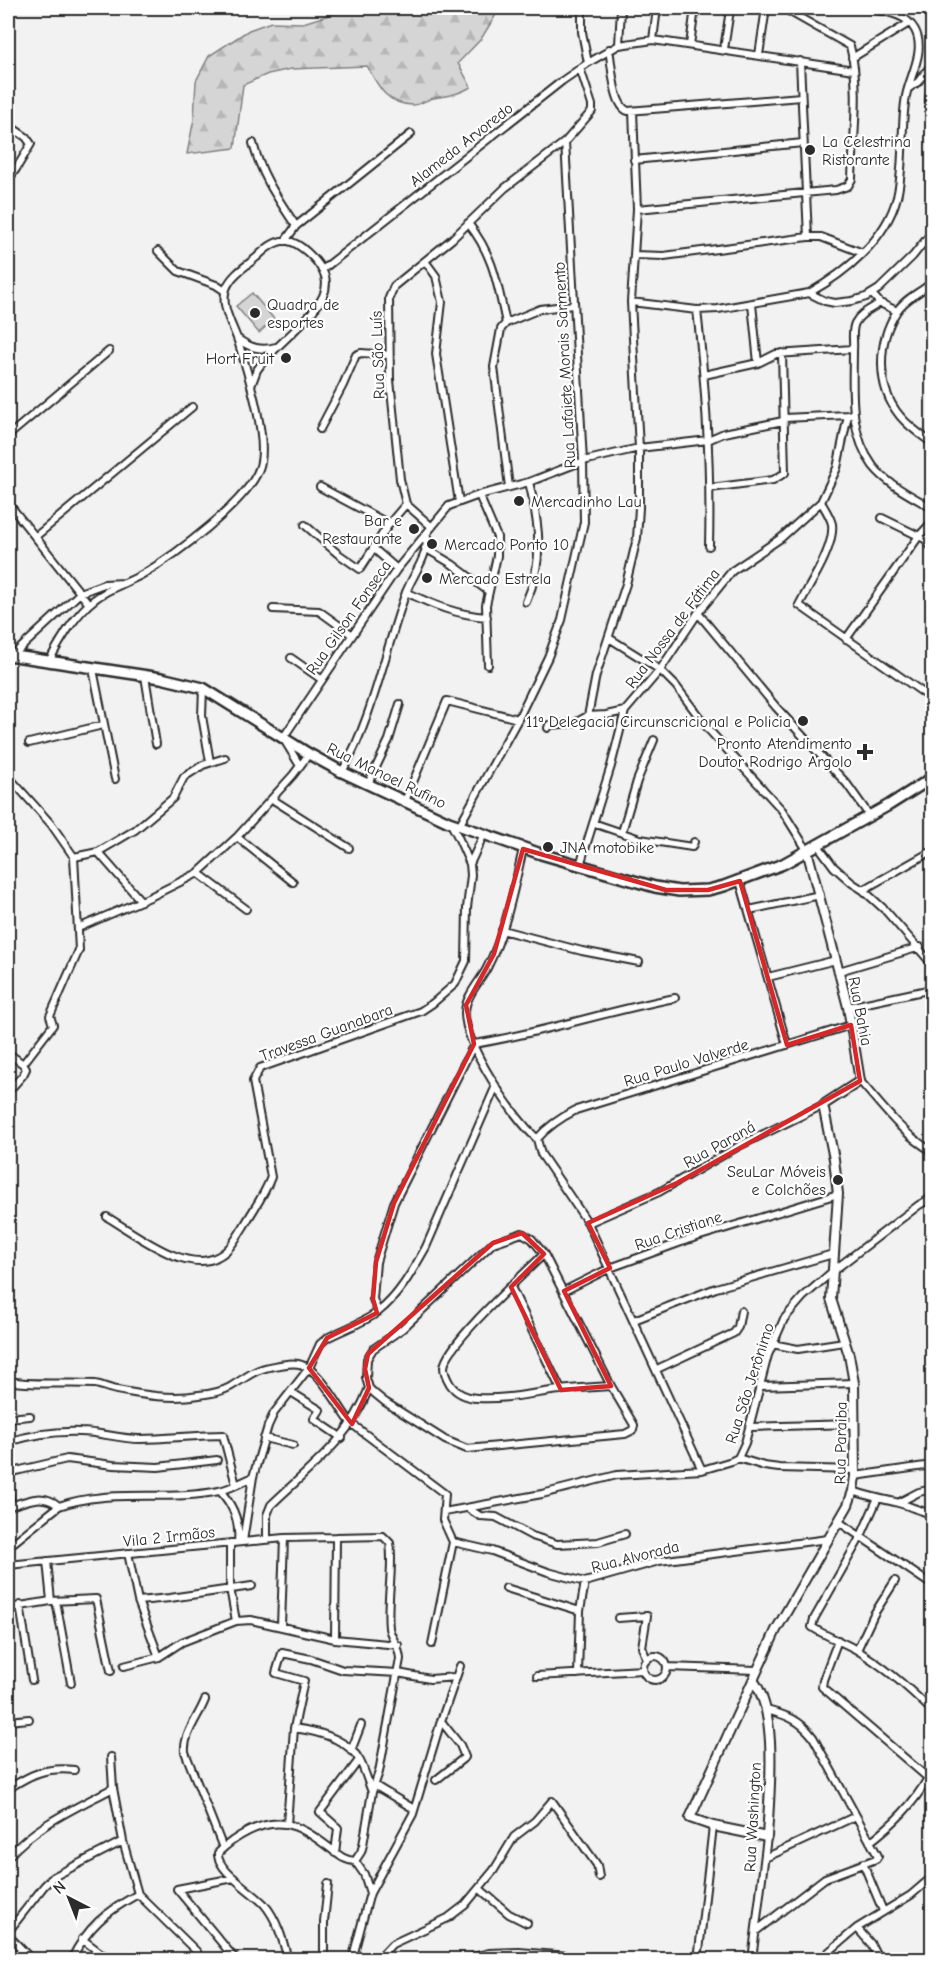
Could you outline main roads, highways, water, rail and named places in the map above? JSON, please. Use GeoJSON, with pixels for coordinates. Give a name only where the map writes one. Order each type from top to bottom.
{"type":"FeatureCollection","features":[{"type":"Feature","properties":{"kind":"main road","name":"Rua Manoel Rufino"},"geometry":{"type":"LineString","coordinates":[[10,655],[171,680],[203,688],[342,772],[449,822],[523,849],[655,887],[679,891],[708,890],[763,873],[783,864],[933,777]]}},
{"type":"Feature","properties":{"kind":"place","name":"La Celestrina Ristorante"},"geometry":{"type":"Point","coordinates":[810,150]}},
{"type":"Feature","properties":{"kind":"place","name":"Quadra de esportes"},"geometry":{"type":"Point","coordinates":[255,313]}},
{"type":"Feature","properties":{"kind":"place","name":"Hort Fruit"},"geometry":{"type":"Point","coordinates":[286,358]}},
{"type":"Feature","properties":{"kind":"place","name":"Mercadinho Lau"},"geometry":{"type":"Point","coordinates":[519,501]}},
{"type":"Feature","properties":{"kind":"place","name":"Bar e Restaurante"},"geometry":{"type":"Point","coordinates":[414,529]}},
{"type":"Feature","properties":{"kind":"place","name":"Mercado Ponto 10"},"geometry":{"type":"Point","coordinates":[432,544]}},
{"type":"Feature","properties":{"kind":"place","name":"Mercado Estrela"},"geometry":{"type":"Point","coordinates":[427,578]}},
{"type":"Feature","properties":{"kind":"place","name":"11ª Delegacia Circunscricional e Policia"},"geometry":{"type":"Point","coordinates":[803,721]}},
{"type":"Feature","properties":{"kind":"place","name":"Pronto Atendimento Doutor Rodrigo Argolo"},"geometry":{"type":"Point","coordinates":[865,752]}},
{"type":"Feature","properties":{"kind":"place","name":"JNA motobike"},"geometry":{"type":"Point","coordinates":[548,847]}},
{"type":"Feature","properties":{"kind":"place","name":"SeuLar Móveis e Colchões"},"geometry":{"type":"Point","coordinates":[838,1180]}}]}
